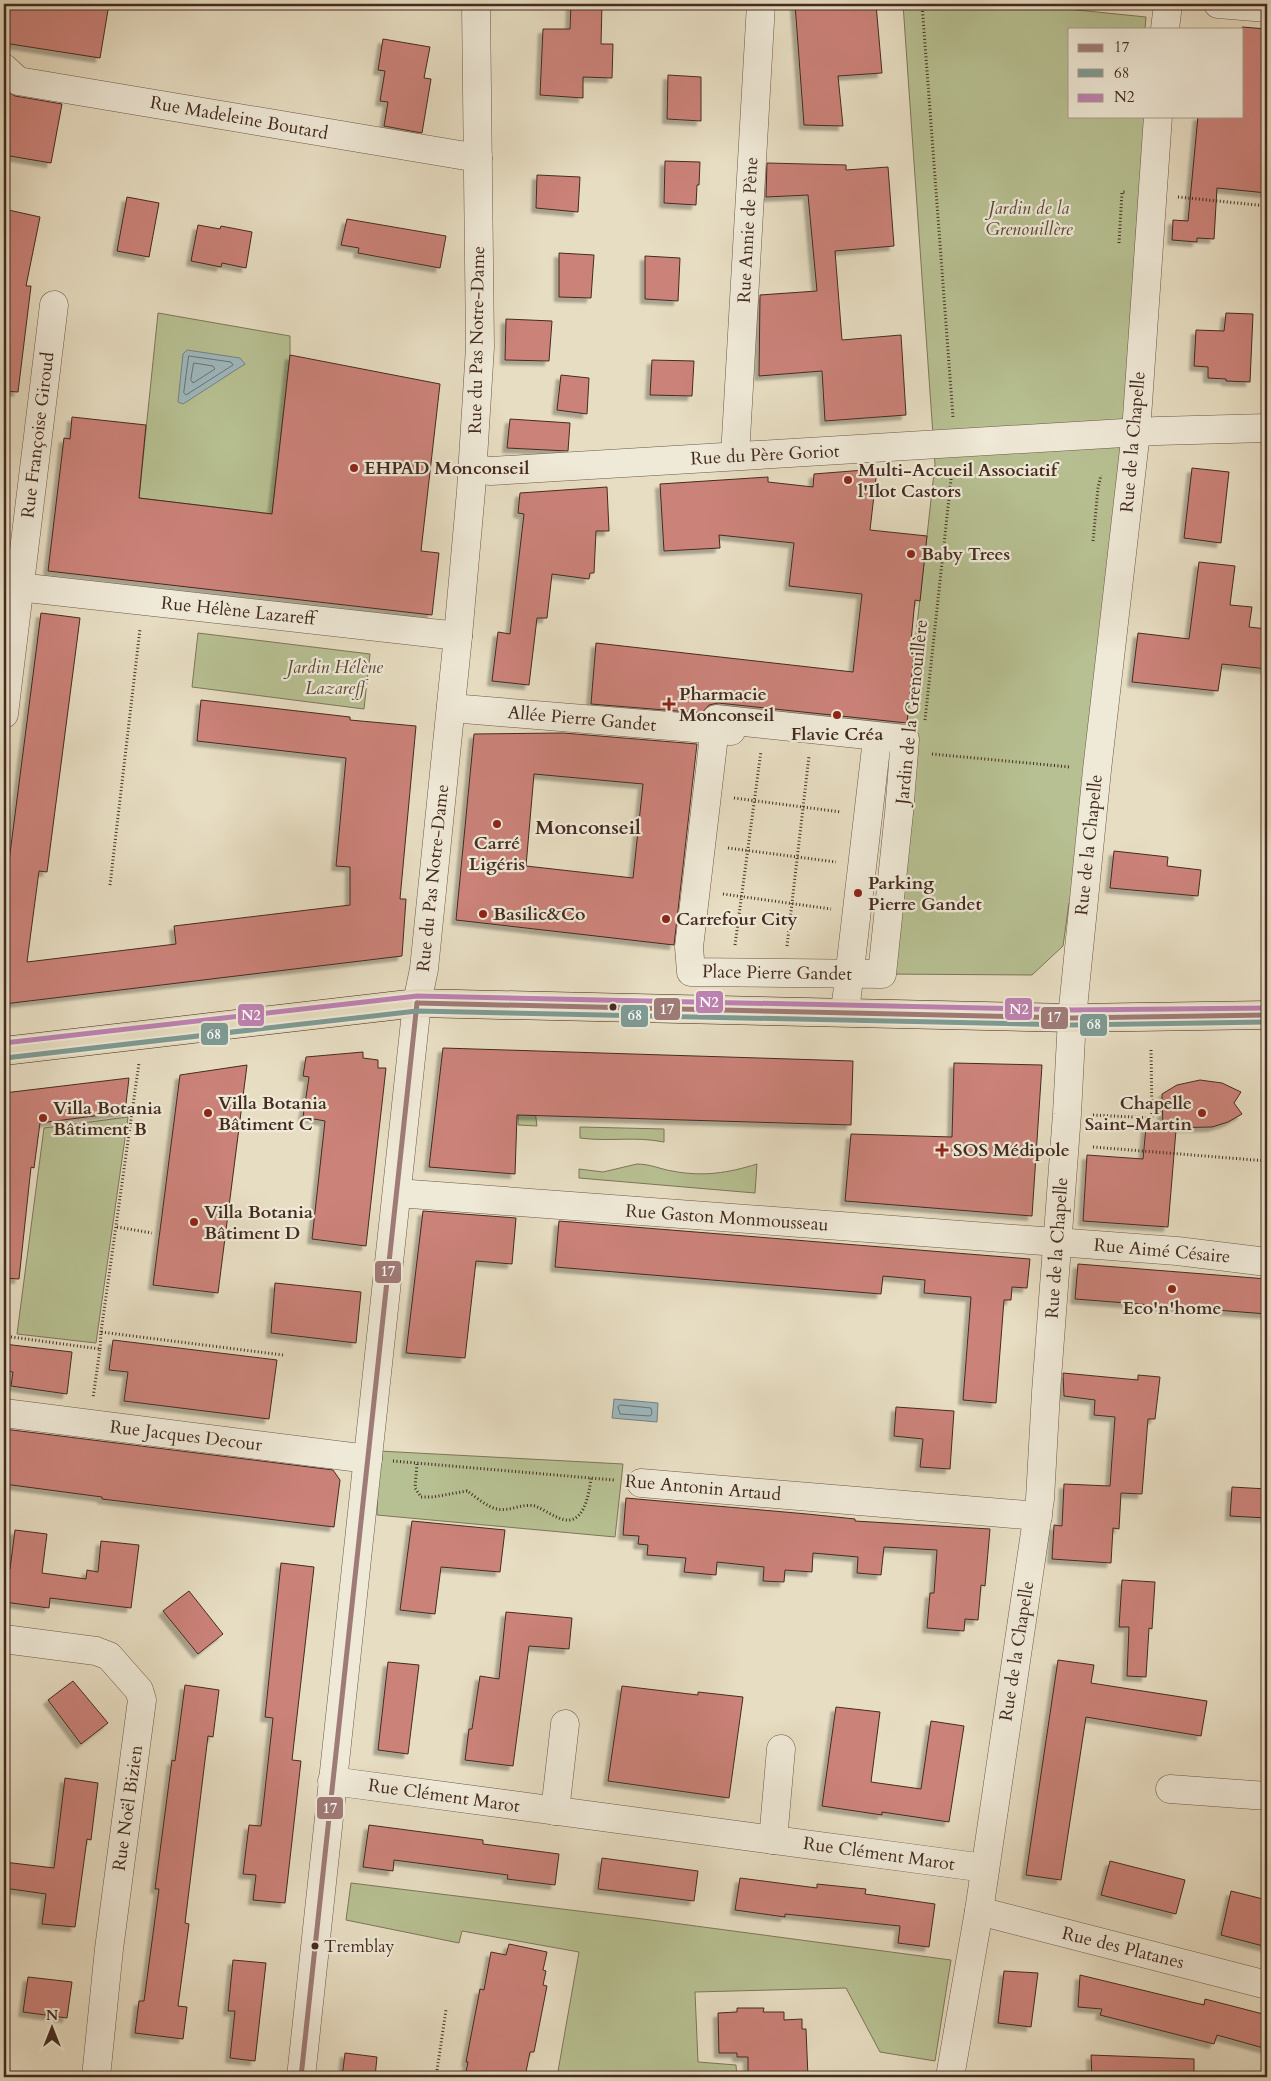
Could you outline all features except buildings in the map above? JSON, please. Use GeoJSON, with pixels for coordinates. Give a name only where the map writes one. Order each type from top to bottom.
{"type":"FeatureCollection","features":[{"type":"Feature","properties":{"kind":"main road"},"geometry":{"type":"LineString","coordinates":[[4,1051],[417,1003],[1072,1018],[1267,1015]]}},
{"type":"Feature","properties":{"kind":"street","name":"Rue du Pas Notre-Dame"},"geometry":{"type":"LineString","coordinates":[[302,2077],[332,1781],[417,1003],[424,970],[458,636],[472,470],[480,341],[476,4]]}},
{"type":"Feature","properties":{"kind":"street","name":"Rue Annie de Pène"},"geometry":{"type":"LineString","coordinates":[[734,456],[761,4]]}},
{"type":"Feature","properties":{"kind":"street"},"geometry":{"type":"LineString","coordinates":[[1165,28],[1168,4]]}},
{"type":"Feature","properties":{"kind":"street"},"geometry":{"type":"LineString","coordinates":[[1218,4],[1267,8]]}},
{"type":"Feature","properties":{"kind":"street","name":"Rue Madeleine Boutard"},"geometry":{"type":"LineString","coordinates":[[4,68],[18,81],[478,158]]}},
{"type":"Feature","properties":{"kind":"street","name":"Rue de la Chapelle"},"geometry":{"type":"LineString","coordinates":[[950,2077],[979,1911],[1038,1516],[1065,1144],[1072,1018],[1097,770],[1136,432],[1158,118]]}},
{"type":"Feature","properties":{"kind":"street","name":"Rue Françoise Giroud"},"geometry":{"type":"LineString","coordinates":[[4,714],[14,642],[18,587],[54,305]]}},
{"type":"Feature","properties":{"kind":"street","name":"Rue du Père Goriot"},"geometry":{"type":"LineString","coordinates":[[472,470],[491,471],[1136,432],[1267,428]]}},
{"type":"Feature","properties":{"kind":"street","name":"Rue Hélène Lazareff"},"geometry":{"type":"LineString","coordinates":[[18,587],[458,636]]}},
{"type":"Feature","properties":{"kind":"street","name":"Allée Pierre Gandet"},"geometry":{"type":"LineString","coordinates":[[451,708],[714,730]]}},
{"type":"Feature","properties":{"kind":"street"},"geometry":{"type":"LineString","coordinates":[[716,719],[905,739],[904,750],[714,730],[716,719]]}},
{"type":"Feature","properties":{"kind":"street","name":"Place Pierre Gandet"},"geometry":{"type":"LineString","coordinates":[[714,730],[689,947],[691,972],[882,974],[904,750]]}},
{"type":"Feature","properties":{"kind":"street"},"geometry":{"type":"LineString","coordinates":[[845,1012],[876,748]]}},
{"type":"Feature","properties":{"kind":"street","name":"Rue Gaston Monmousseau"},"geometry":{"type":"LineString","coordinates":[[397,1193],[1057,1242]]}},
{"type":"Feature","properties":{"kind":"street","name":"Rue Aimé Césaire"},"geometry":{"type":"LineString","coordinates":[[1057,1242],[1177,1250],[1267,1262]]}},
{"type":"Feature","properties":{"kind":"street","name":"Rue Jacques Decour"},"geometry":{"type":"LineString","coordinates":[[4,1413],[368,1459]]}},
{"type":"Feature","properties":{"kind":"street","name":"Rue Antonin Artaud"},"geometry":{"type":"LineString","coordinates":[[641,1483],[1038,1516]]}},
{"type":"Feature","properties":{"kind":"street","name":"Rue Noël Bizien"},"geometry":{"type":"LineString","coordinates":[[4,1639],[96,1651],[109,1656],[139,1690],[142,1700],[108,1948],[96,2077]]}},
{"type":"Feature","properties":{"kind":"street"},"geometry":{"type":"LineString","coordinates":[[555,1811],[565,1724]]}},
{"type":"Feature","properties":{"kind":"street"},"geometry":{"type":"LineString","coordinates":[[773,1840],[781,1749]]}},
{"type":"Feature","properties":{"kind":"street","name":"Rue Clément Marot"},"geometry":{"type":"LineString","coordinates":[[332,1781],[985,1868]]}},
{"type":"Feature","properties":{"kind":"street"},"geometry":{"type":"LineString","coordinates":[[1170,1789],[1267,1796]]}},
{"type":"Feature","properties":{"kind":"street","name":"Rue des Platanes"},"geometry":{"type":"LineString","coordinates":[[979,1911],[1267,1985]]}},
{"type":"Feature","properties":{"kind":"path","name":"Jardin de la Grenouillère"},"geometry":{"type":"LineString","coordinates":[[922,4],[955,444],[924,724]]}},
{"type":"Feature","properties":{"kind":"path"},"geometry":{"type":"LineString","coordinates":[[1119,250],[1122,192],[1267,206]]}},
{"type":"Feature","properties":{"kind":"path"},"geometry":{"type":"LineString","coordinates":[[1092,550],[1098,488],[1108,449],[1108,434]]}},
{"type":"Feature","properties":{"kind":"path"},"geometry":{"type":"LineString","coordinates":[[110,884],[143,601]]}},
{"type":"Feature","properties":{"kind":"path"},"geometry":{"type":"LineString","coordinates":[[734,946],[763,735]]}},
{"type":"Feature","properties":{"kind":"path"},"geometry":{"type":"LineString","coordinates":[[783,973],[811,741]]}},
{"type":"Feature","properties":{"kind":"path"},"geometry":{"type":"LineString","coordinates":[[904,750],[1097,770]]}},
{"type":"Feature","properties":{"kind":"path"},"geometry":{"type":"LineString","coordinates":[[728,797],[868,816]]}},
{"type":"Feature","properties":{"kind":"path"},"geometry":{"type":"LineString","coordinates":[[721,847],[863,865]]}},
{"type":"Feature","properties":{"kind":"path"},"geometry":{"type":"LineString","coordinates":[[715,893],[857,913]]}},
{"type":"Feature","properties":{"kind":"path"},"geometry":{"type":"LineString","coordinates":[[1067,1114],[1152,1118],[1151,1048]]}},
{"type":"Feature","properties":{"kind":"path"},"geometry":{"type":"LineString","coordinates":[[90,1424],[139,1063]]}},
{"type":"Feature","properties":{"kind":"path"},"geometry":{"type":"LineString","coordinates":[[1065,1144],[1267,1162]]}},
{"type":"Feature","properties":{"kind":"path"},"geometry":{"type":"LineString","coordinates":[[117,1227],[152,1233]]}},
{"type":"Feature","properties":{"kind":"path"},"geometry":{"type":"LineString","coordinates":[[102,1332],[283,1354]]}},
{"type":"Feature","properties":{"kind":"path"},"geometry":{"type":"LineString","coordinates":[[4,1336],[100,1349]]}},
{"type":"Feature","properties":{"kind":"path","name":"Rue Antonin Artaud"},"geometry":{"type":"LineString","coordinates":[[368,1459],[641,1483]]}},
{"type":"Feature","properties":{"kind":"path"},"geometry":{"type":"LineString","coordinates":[[417,1464],[415,1488],[421,1497],[433,1497],[467,1491],[496,1509],[528,1505],[535,1506],[561,1519],[570,1520],[582,1513],[588,1500],[591,1478]]}},
{"type":"Feature","properties":{"kind":"path"},"geometry":{"type":"LineString","coordinates":[[436,2077],[446,2010]]}},
{"type":"Feature","properties":{"kind":"green space","name":"Jardin de la Grenouillère"},"geometry":{"type":"Polygon","coordinates":[[[903,4],[1018,4],[1146,17],[1145,28],[1068,28],[1068,118],[1148,118],[1121,474],[1073,902],[1069,903],[1063,946],[1032,975],[882,974],[935,464],[903,4]]]}},
{"type":"Feature","properties":{"kind":"green space"},"geometry":{"type":"Polygon","coordinates":[[[158,313],[290,336],[290,355],[272,514],[139,498],[158,313]]]}},
{"type":"Feature","properties":{"kind":"green space","name":"Jardin Hélène Lazareff"},"geometry":{"type":"Polygon","coordinates":[[[198,633],[370,654],[364,709],[192,687],[198,633]]]}},
{"type":"Feature","properties":{"kind":"green space"},"geometry":{"type":"Polygon","coordinates":[[[520,1051],[527,1051],[537,1126],[518,1125],[520,1051]]]}},
{"type":"Feature","properties":{"kind":"green space"},"geometry":{"type":"Polygon","coordinates":[[[128,1117],[96,1343],[17,1334],[44,1128],[128,1117]]]}},
{"type":"Feature","properties":{"kind":"green space"},"geometry":{"type":"Polygon","coordinates":[[[580,1127],[664,1129],[664,1142],[642,1139],[580,1138],[580,1127]]]}},
{"type":"Feature","properties":{"kind":"green space"},"geometry":{"type":"Polygon","coordinates":[[[637,1164],[683,1173],[705,1174],[726,1172],[757,1164],[755,1193],[579,1178],[579,1169],[603,1172],[637,1164]]]}},
{"type":"Feature","properties":{"kind":"green space"},"geometry":{"type":"Polygon","coordinates":[[[379,1451],[623,1464],[615,1537],[377,1515],[379,1451]]]}},
{"type":"Feature","properties":{"kind":"green space"},"geometry":{"type":"Polygon","coordinates":[[[351,1883],[951,1960],[935,2061],[880,2052],[846,1988],[695,1992],[698,2062],[736,2065],[737,2077],[557,2077],[579,1952],[462,1931],[459,1943],[346,1920],[351,1883]]]}},
{"type":"Feature","properties":{"kind":"water"},"geometry":{"type":"Polygon","coordinates":[[[187,350],[240,358],[245,364],[183,404],[178,402],[183,354],[187,350]]]}},
{"type":"Feature","properties":{"kind":"water"},"geometry":{"type":"Polygon","coordinates":[[[614,1399],[658,1403],[657,1422],[612,1418],[614,1399]]]}},
{"type":"Feature","properties":{"kind":"transit line","name":"N2"},"geometry":{"type":"LineString","coordinates":[[4,1043],[417,996],[1072,1010],[1267,1008]]}},
{"type":"Feature","properties":{"kind":"transit line","name":"17"},"geometry":{"type":"LineString","coordinates":[[417,1003],[1072,1018],[1267,1015]]}},
{"type":"Feature","properties":{"kind":"transit line","name":"17"},"geometry":{"type":"LineString","coordinates":[[301,2077],[417,1003]]}},
{"type":"Feature","properties":{"kind":"transit line","name":"68"},"geometry":{"type":"LineString","coordinates":[[5,1058],[417,1011],[1072,1025],[1267,1022]]}},
{"type":"Feature","properties":{"kind":"place","name":"EHPAD Monconseil"},"geometry":{"type":"Point","coordinates":[354,468]}},
{"type":"Feature","properties":{"kind":"place","name":"Multi-Accueil Associatif l'Ilot Castors"},"geometry":{"type":"Point","coordinates":[848,480]}},
{"type":"Feature","properties":{"kind":"place","name":"Baby Trees"},"geometry":{"type":"Point","coordinates":[911,554]}},
{"type":"Feature","properties":{"kind":"place","name":"Pharmacie Monconseil"},"geometry":{"type":"Point","coordinates":[669,704]}},
{"type":"Feature","properties":{"kind":"place","name":"Flavie Créa"},"geometry":{"type":"Point","coordinates":[837,715]}},
{"type":"Feature","properties":{"kind":"place","name":"Carré Ligéris"},"geometry":{"type":"Point","coordinates":[497,824]}},
{"type":"Feature","properties":{"kind":"place","name":"Parking Pierre Gandet"},"geometry":{"type":"Point","coordinates":[858,893]}},
{"type":"Feature","properties":{"kind":"place","name":"Basilic&Co"},"geometry":{"type":"Point","coordinates":[483,914]}},
{"type":"Feature","properties":{"kind":"place","name":"Carrefour City"},"geometry":{"type":"Point","coordinates":[666,919]}},
{"type":"Feature","properties":{"kind":"place","name":"Villa Botania Bâtiment C"},"geometry":{"type":"Point","coordinates":[208,1113]}},
{"type":"Feature","properties":{"kind":"place","name":"Chapelle Saint-Martin"},"geometry":{"type":"Point","coordinates":[1202,1113]}},
{"type":"Feature","properties":{"kind":"place","name":"Villa Botania Bâtiment B"},"geometry":{"type":"Point","coordinates":[43,1118]}},
{"type":"Feature","properties":{"kind":"place","name":"SOS Médipole"},"geometry":{"type":"Point","coordinates":[942,1150]}},
{"type":"Feature","properties":{"kind":"place","name":"Villa Botania Bâtiment D"},"geometry":{"type":"Point","coordinates":[194,1222]}},
{"type":"Feature","properties":{"kind":"place","name":"Eco'n'home"},"geometry":{"type":"Point","coordinates":[1172,1289]}},
{"type":"Feature","properties":{"kind":"place","name":"Tremblay"},"geometry":{"type":"Point","coordinates":[315,1946]}},
{"type":"Feature","properties":{"kind":"district","name":"Monconseil"},"geometry":{"type":"Point","coordinates":[588,827]}}]}
